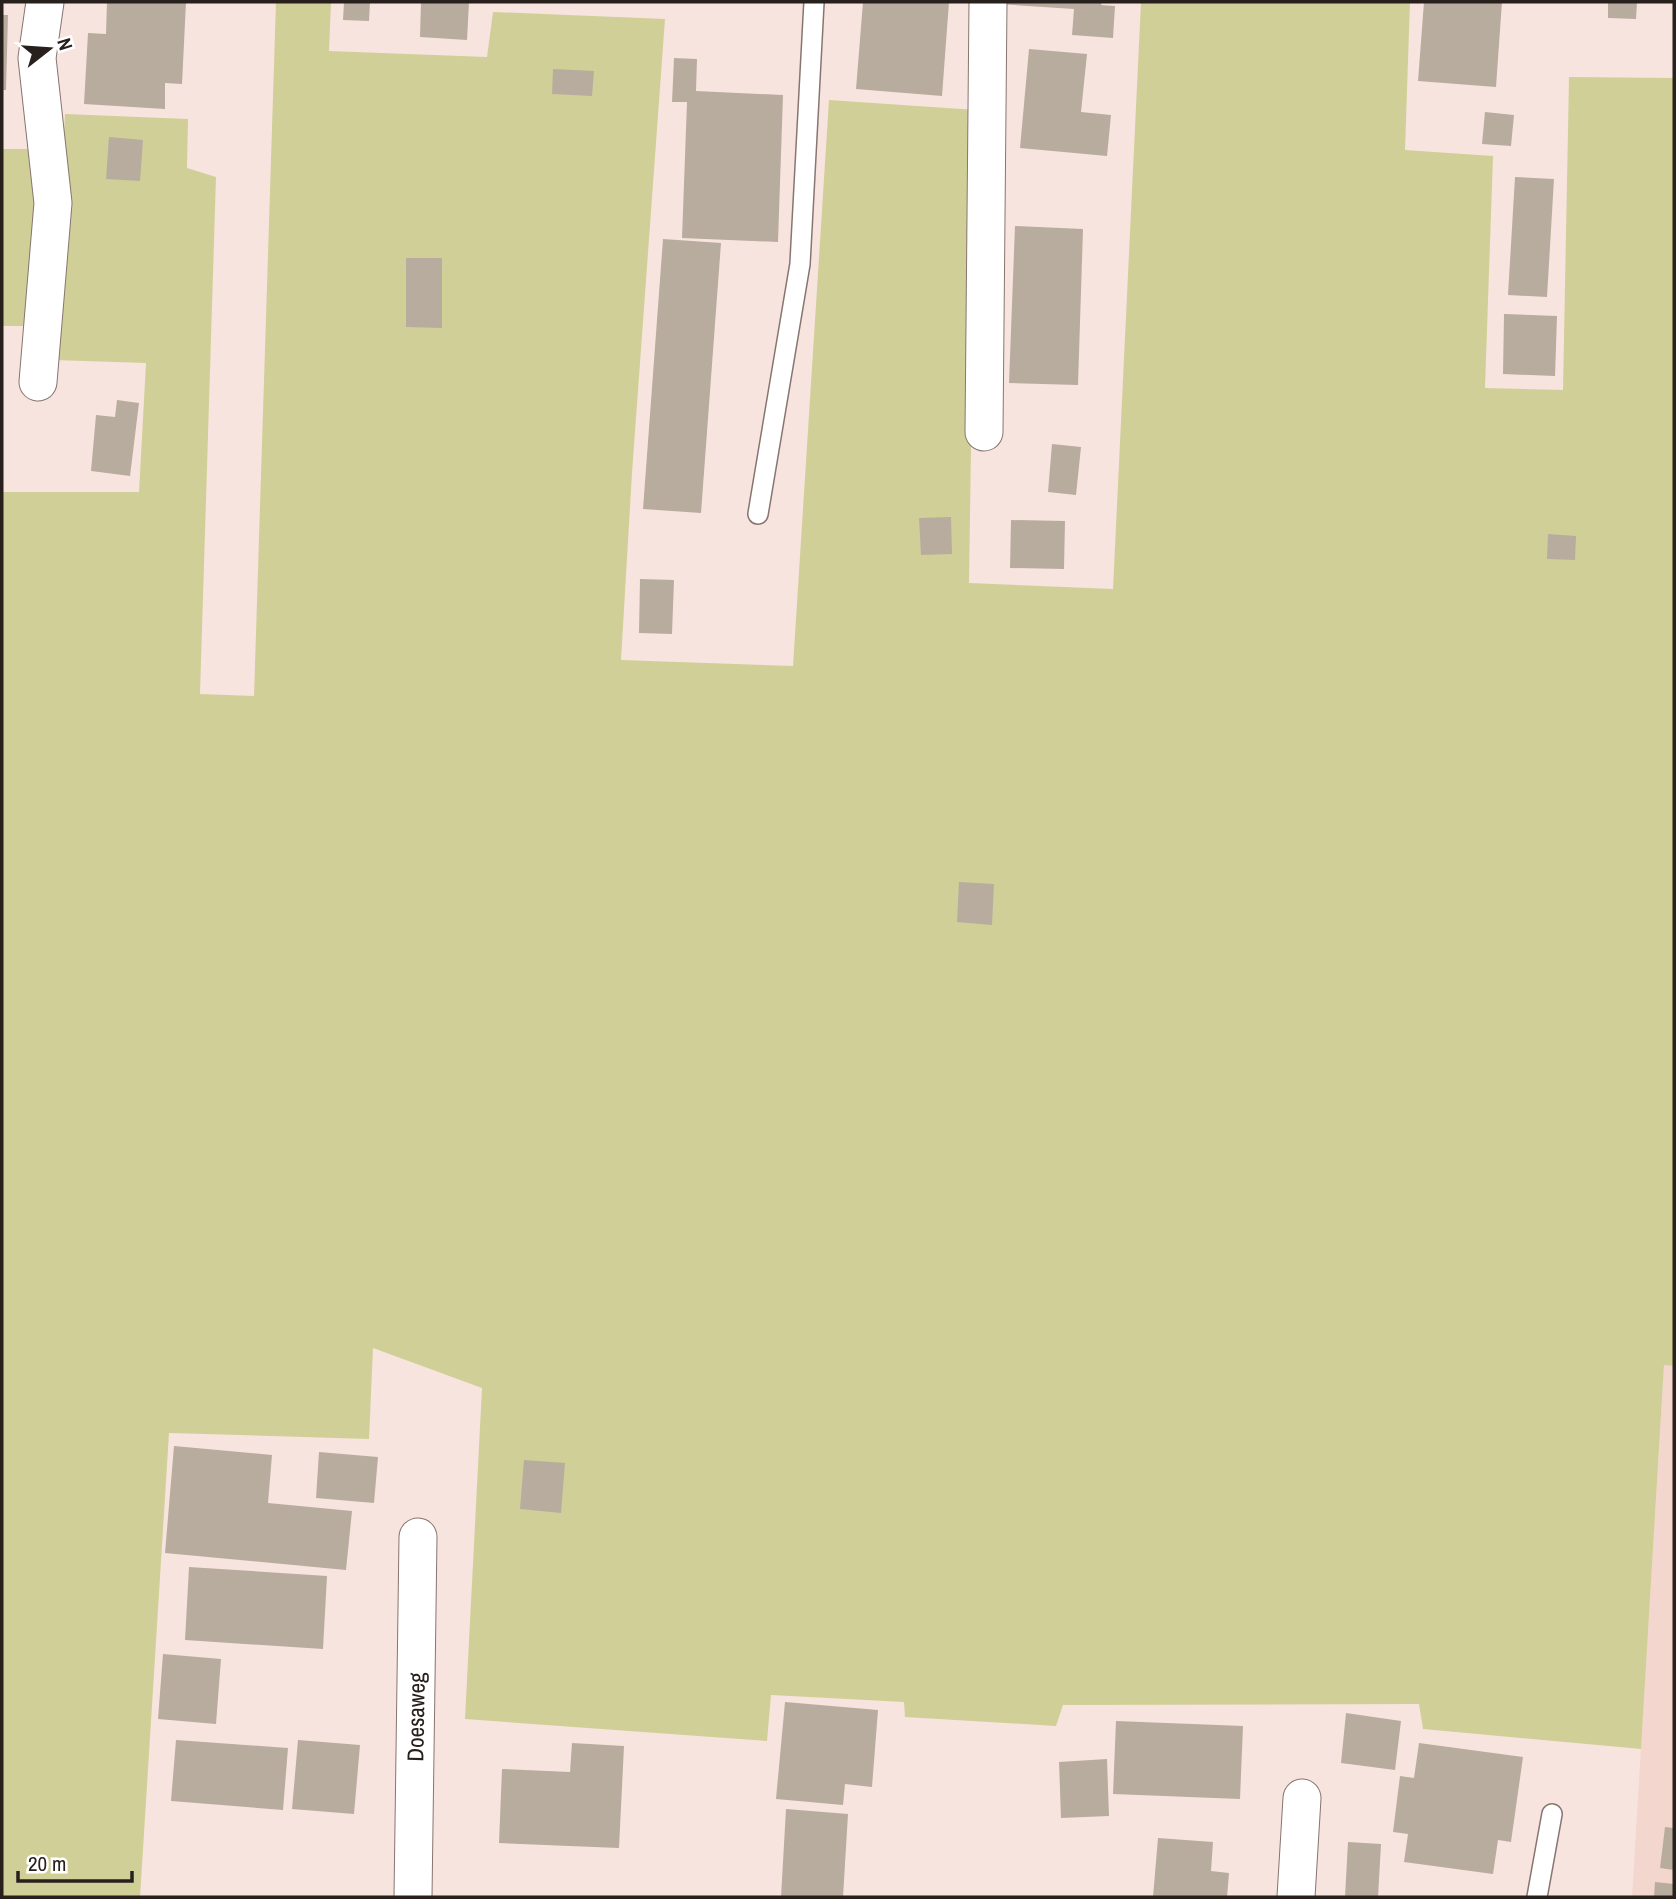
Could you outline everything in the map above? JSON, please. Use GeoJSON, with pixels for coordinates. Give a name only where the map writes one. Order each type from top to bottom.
{"type":"FeatureCollection","features":[{"type":"Feature","properties":{"kind":"street"},"geometry":{"type":"LineString","coordinates":[[38,382],[53,204],[37,58],[45,2]]}},
{"type":"Feature","properties":{"kind":"street"},"geometry":{"type":"LineString","coordinates":[[984,432],[988,2]]}},
{"type":"Feature","properties":{"kind":"street","name":"Doesaweg"},"geometry":{"type":"LineString","coordinates":[[413,1897],[418,1537]]}},
{"type":"Feature","properties":{"kind":"street"},"geometry":{"type":"LineString","coordinates":[[1296,1897],[1302,1798]]}},
{"type":"Feature","properties":{"kind":"lane"},"geometry":{"type":"LineString","coordinates":[[758,514],[800,264],[814,2]]}},
{"type":"Feature","properties":{"kind":"lane"},"geometry":{"type":"LineString","coordinates":[[1537,1897],[1552,1814]]}},
{"type":"Feature","properties":{"kind":"shaded area"},"geometry":{"type":"Polygon","coordinates":[[[276,2],[331,2],[329,51],[487,57],[493,12],[665,19],[621,660],[793,666],[829,100],[976,110],[969,583],[1113,589],[1141,2],[1410,2],[1405,150],[1493,156],[1485,388],[1563,390],[1569,77],[1674,78],[1674,1366],[1664,1365],[1641,1749],[1423,1729],[1419,1704],[1063,1705],[1056,1726],[905,1717],[904,1702],[771,1695],[767,1741],[465,1719],[482,1388],[373,1348],[369,1439],[169,1433],[140,1897],[2,1897],[2,492],[139,492],[146,363],[53,360],[65,114],[188,119],[187,168],[216,177],[200,694],[254,696],[276,2]]]}},
{"type":"Feature","properties":{"kind":"shaded area"},"geometry":{"type":"Polygon","coordinates":[[[2,149],[29,149],[37,193],[29,326],[2,326],[2,149]]]}},
{"type":"Feature","properties":{"kind":"shaded area"},"geometry":{"type":"Polygon","coordinates":[[[1664,1365],[1674,1366],[1674,1897],[1632,1897],[1664,1365]]]}},
{"type":"Feature","properties":{"kind":"building"},"geometry":{"type":"Polygon","coordinates":[[[107,2],[186,2],[182,84],[165,83],[165,109],[84,104],[88,33],[106,34],[107,2]]]}},
{"type":"Feature","properties":{"kind":"building"},"geometry":{"type":"Polygon","coordinates":[[[344,2],[370,2],[369,21],[343,20],[344,2]]]}},
{"type":"Feature","properties":{"kind":"building"},"geometry":{"type":"Polygon","coordinates":[[[421,2],[469,2],[467,40],[420,37],[421,2]]]}},
{"type":"Feature","properties":{"kind":"building"},"geometry":{"type":"Polygon","coordinates":[[[863,2],[949,2],[942,96],[856,89],[863,2]]]}},
{"type":"Feature","properties":{"kind":"building"},"geometry":{"type":"Polygon","coordinates":[[[999,2],[1102,2],[1101,5],[1115,6],[1113,38],[1072,35],[1074,9],[999,2]]]}},
{"type":"Feature","properties":{"kind":"building"},"geometry":{"type":"Polygon","coordinates":[[[1424,2],[1502,2],[1496,87],[1418,81],[1424,2]]]}},
{"type":"Feature","properties":{"kind":"building"},"geometry":{"type":"Polygon","coordinates":[[[1608,2],[1637,2],[1636,19],[1608,18],[1608,2]]]}},
{"type":"Feature","properties":{"kind":"building"},"geometry":{"type":"Polygon","coordinates":[[[2,15],[8,15],[6,90],[2,90],[2,15]]]}},
{"type":"Feature","properties":{"kind":"building"},"geometry":{"type":"Polygon","coordinates":[[[1029,49],[1087,54],[1081,112],[1111,115],[1107,156],[1020,148],[1029,49]]]}},
{"type":"Feature","properties":{"kind":"building"},"geometry":{"type":"Polygon","coordinates":[[[674,58],[697,59],[696,91],[783,95],[778,242],[682,238],[687,102],[672,102],[674,58]]]}},
{"type":"Feature","properties":{"kind":"building"},"geometry":{"type":"Polygon","coordinates":[[[553,69],[594,71],[592,96],[552,94],[553,69]]]}},
{"type":"Feature","properties":{"kind":"building"},"geometry":{"type":"Polygon","coordinates":[[[1485,112],[1514,115],[1511,146],[1482,144],[1485,112]]]}},
{"type":"Feature","properties":{"kind":"building"},"geometry":{"type":"Polygon","coordinates":[[[109,137],[143,140],[140,181],[106,179],[109,137]]]}},
{"type":"Feature","properties":{"kind":"building"},"geometry":{"type":"Polygon","coordinates":[[[1515,177],[1554,179],[1547,297],[1508,295],[1515,177]]]}},
{"type":"Feature","properties":{"kind":"building"},"geometry":{"type":"Polygon","coordinates":[[[1015,226],[1083,229],[1078,385],[1009,383],[1015,226]]]}},
{"type":"Feature","properties":{"kind":"building"},"geometry":{"type":"Polygon","coordinates":[[[663,239],[721,243],[701,513],[643,509],[663,239]]]}},
{"type":"Feature","properties":{"kind":"building"},"geometry":{"type":"Polygon","coordinates":[[[406,258],[442,258],[442,328],[406,327],[406,258]]]}},
{"type":"Feature","properties":{"kind":"building"},"geometry":{"type":"Polygon","coordinates":[[[1504,314],[1557,316],[1555,376],[1503,374],[1504,314]]]}},
{"type":"Feature","properties":{"kind":"building"},"geometry":{"type":"Polygon","coordinates":[[[117,400],[139,403],[130,476],[91,471],[96,415],[115,417],[117,400]]]}},
{"type":"Feature","properties":{"kind":"building"},"geometry":{"type":"Polygon","coordinates":[[[1052,444],[1081,447],[1076,495],[1048,492],[1052,444]]]}},
{"type":"Feature","properties":{"kind":"building"},"geometry":{"type":"Polygon","coordinates":[[[951,517],[952,554],[921,555],[919,518],[951,517]]]}},
{"type":"Feature","properties":{"kind":"building"},"geometry":{"type":"Polygon","coordinates":[[[1011,520],[1065,521],[1064,569],[1010,568],[1011,520]]]}},
{"type":"Feature","properties":{"kind":"building"},"geometry":{"type":"Polygon","coordinates":[[[1548,534],[1576,536],[1575,560],[1547,559],[1548,534]]]}},
{"type":"Feature","properties":{"kind":"building"},"geometry":{"type":"Polygon","coordinates":[[[640,579],[674,580],[672,634],[639,633],[640,579]]]}},
{"type":"Feature","properties":{"kind":"building"},"geometry":{"type":"Polygon","coordinates":[[[959,882],[994,884],[992,925],[957,922],[959,882]]]}},
{"type":"Feature","properties":{"kind":"building"},"geometry":{"type":"Polygon","coordinates":[[[174,1446],[272,1455],[268,1503],[352,1511],[346,1570],[165,1553],[174,1446]]]}},
{"type":"Feature","properties":{"kind":"building"},"geometry":{"type":"Polygon","coordinates":[[[319,1452],[378,1457],[374,1503],[316,1498],[319,1452]]]}},
{"type":"Feature","properties":{"kind":"building"},"geometry":{"type":"Polygon","coordinates":[[[524,1460],[565,1463],[561,1513],[520,1509],[524,1460]]]}},
{"type":"Feature","properties":{"kind":"building"},"geometry":{"type":"Polygon","coordinates":[[[189,1567],[327,1576],[323,1649],[185,1640],[189,1567]]]}},
{"type":"Feature","properties":{"kind":"building"},"geometry":{"type":"Polygon","coordinates":[[[163,1654],[221,1659],[216,1724],[158,1719],[163,1654]]]}},
{"type":"Feature","properties":{"kind":"building"},"geometry":{"type":"Polygon","coordinates":[[[785,1702],[878,1710],[872,1787],[845,1784],[843,1805],[776,1799],[785,1702]]]}},
{"type":"Feature","properties":{"kind":"building"},"geometry":{"type":"Polygon","coordinates":[[[1346,1713],[1401,1721],[1395,1770],[1341,1763],[1346,1713]]]}},
{"type":"Feature","properties":{"kind":"building"},"geometry":{"type":"Polygon","coordinates":[[[1116,1721],[1243,1726],[1240,1799],[1113,1794],[1116,1721]]]}},
{"type":"Feature","properties":{"kind":"building"},"geometry":{"type":"Polygon","coordinates":[[[176,1740],[288,1748],[283,1810],[171,1801],[176,1740]]]}},
{"type":"Feature","properties":{"kind":"building"},"geometry":{"type":"Polygon","coordinates":[[[298,1740],[360,1745],[354,1814],[292,1809],[298,1740]]]}},
{"type":"Feature","properties":{"kind":"building"},"geometry":{"type":"Polygon","coordinates":[[[572,1743],[624,1746],[619,1848],[499,1843],[502,1769],[570,1772],[572,1743]]]}},
{"type":"Feature","properties":{"kind":"building"},"geometry":{"type":"Polygon","coordinates":[[[1419,1743],[1523,1757],[1511,1842],[1498,1840],[1493,1874],[1404,1862],[1408,1834],[1393,1832],[1400,1776],[1414,1778],[1419,1743]]]}},
{"type":"Feature","properties":{"kind":"building"},"geometry":{"type":"Polygon","coordinates":[[[1107,1759],[1109,1816],[1061,1818],[1059,1762],[1107,1759]]]}},
{"type":"Feature","properties":{"kind":"building"},"geometry":{"type":"Polygon","coordinates":[[[786,1809],[848,1814],[843,1897],[781,1897],[786,1809]]]}},
{"type":"Feature","properties":{"kind":"building"},"geometry":{"type":"Polygon","coordinates":[[[1665,1827],[1674,1828],[1674,1870],[1660,1868],[1665,1827]]]}},
{"type":"Feature","properties":{"kind":"building"},"geometry":{"type":"Polygon","coordinates":[[[1158,1838],[1213,1842],[1211,1871],[1229,1873],[1227,1897],[1153,1897],[1158,1838]]]}},
{"type":"Feature","properties":{"kind":"building"},"geometry":{"type":"Polygon","coordinates":[[[1348,1842],[1381,1844],[1378,1897],[1345,1897],[1348,1842]]]}},
{"type":"Feature","properties":{"kind":"building"},"geometry":{"type":"Polygon","coordinates":[[[1655,1882],[1674,1884],[1674,1897],[1654,1897],[1655,1882]]]}}]}
